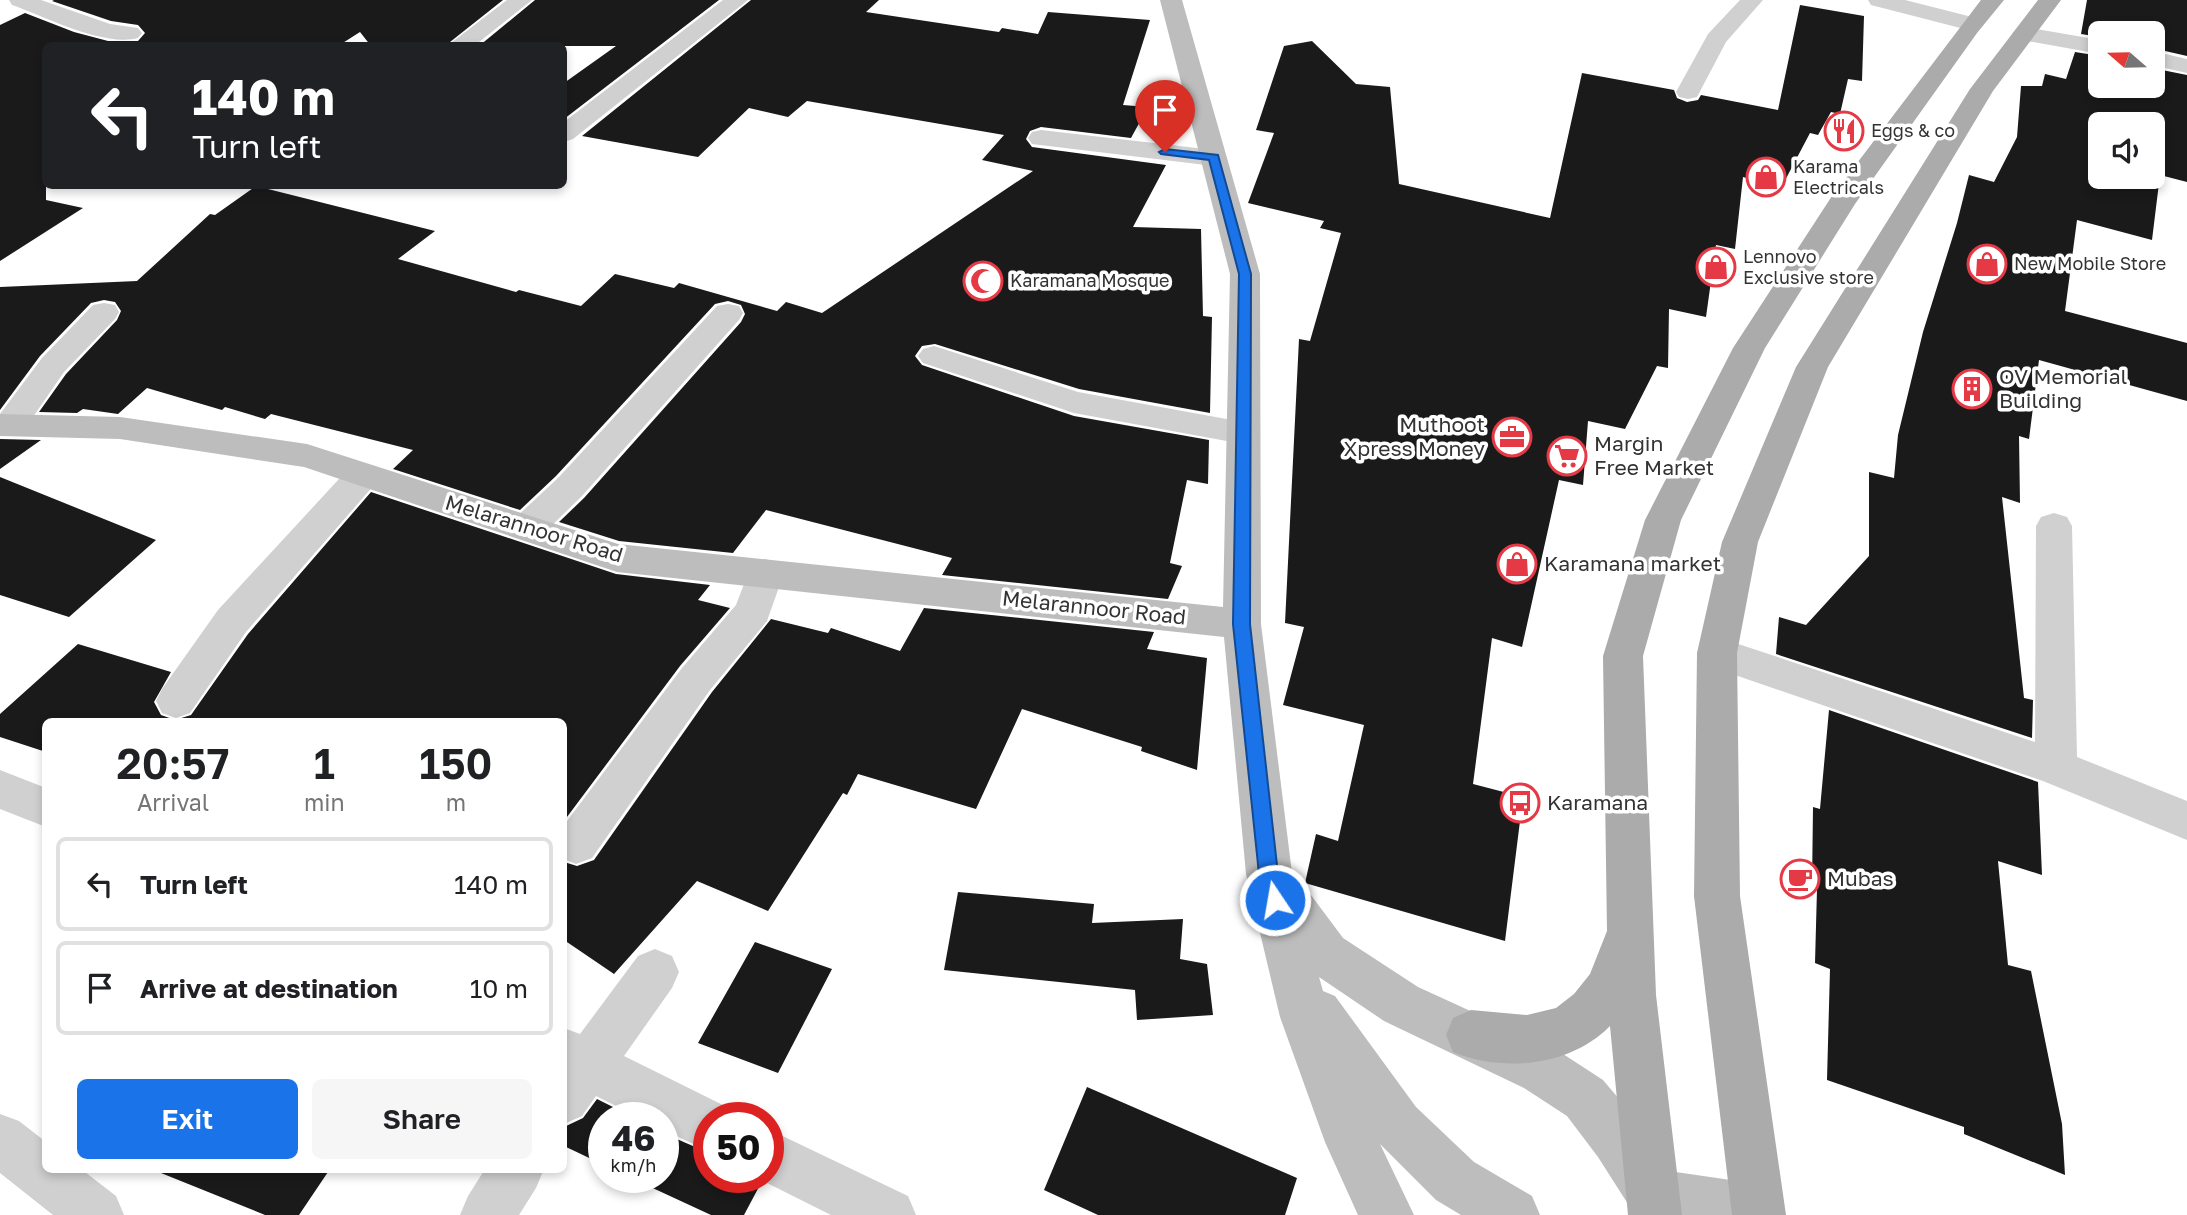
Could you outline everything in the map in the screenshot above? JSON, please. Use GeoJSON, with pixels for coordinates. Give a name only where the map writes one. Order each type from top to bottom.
{"type":"FeatureCollection","features":[{"type":"Feature","properties":{"kind":"main road"},"geometry":{"type":"LineString","coordinates":[[1171,0],[1245,274],[1241,624],[1269,874],[1305,1017],[1351,1142],[1387,1215]]}},
{"type":"Feature","properties":{"kind":"main road"},"geometry":{"type":"LineString","coordinates":[[1646,1209],[1758,1213],[1717,896],[1717,653],[1740,542],[1812,367],[1982,89],[2050,0]]}},
{"type":"Feature","properties":{"kind":"main road"},"geometry":{"type":"LineString","coordinates":[[1646,1209],[1630,923],[1623,656],[1662,520],[1749,348],[1842,202],[1982,12]]}},
{"type":"Feature","properties":{"kind":"main road","name":"Melarannoor Road"},"geometry":{"type":"LineString","coordinates":[[5,425],[120,428],[307,456],[617,558],[1241,624]]}},
{"type":"Feature","properties":{"kind":"main road"},"geometry":{"type":"LineString","coordinates":[[1269,874],[1326,954],[1401,1004],[1542,1070],[1585,1098],[1617,1138],[1646,1209]]}},
{"type":"Feature","properties":{"kind":"main road"},"geometry":{"type":"LineString","coordinates":[[1471,1035],[1527,1040],[1568,1029],[1591,1011],[1610,988],[1630,923]]}},
{"type":"Feature","properties":{"kind":"main road"},"geometry":{"type":"LineString","coordinates":[[1294,978],[1398,1125],[1455,1181],[1513,1215]]}},
{"type":"Feature","properties":{"kind":"street"},"geometry":{"type":"LineString","coordinates":[[20,0],[107,31],[130,33]]}},
{"type":"Feature","properties":{"kind":"street"},"geometry":{"type":"LineString","coordinates":[[463,42],[521,0]]}},
{"type":"Feature","properties":{"kind":"street"},"geometry":{"type":"LineString","coordinates":[[567,132],[737,0]]}},
{"type":"Feature","properties":{"kind":"street"},"geometry":{"type":"LineString","coordinates":[[1688,92],[1716,39],[1752,0]]}},
{"type":"Feature","properties":{"kind":"street"},"geometry":{"type":"LineString","coordinates":[[1879,0],[1982,12]]}},
{"type":"Feature","properties":{"kind":"street"},"geometry":{"type":"LineString","coordinates":[[2024,34],[2088,45]]}},
{"type":"Feature","properties":{"kind":"street"},"geometry":{"type":"LineString","coordinates":[[2165,61],[2187,66]]}},
{"type":"Feature","properties":{"kind":"street"},"geometry":{"type":"LineString","coordinates":[[1041,138],[1214,158]]}},
{"type":"Feature","properties":{"kind":"street"},"geometry":{"type":"LineString","coordinates":[[5,425],[53,365],[104,312]]}},
{"type":"Feature","properties":{"kind":"street"},"geometry":{"type":"LineString","coordinates":[[527,528],[570,487],[728,313]]}},
{"type":"Feature","properties":{"kind":"street"},"geometry":{"type":"LineString","coordinates":[[933,356],[1074,402],[1243,433]]}},
{"type":"Feature","properties":{"kind":"street"},"geometry":{"type":"LineString","coordinates":[[176,701],[232,621],[363,475]]}},
{"type":"Feature","properties":{"kind":"street"},"geometry":{"type":"LineString","coordinates":[[2054,526],[2056,767]]}},
{"type":"Feature","properties":{"kind":"street"},"geometry":{"type":"LineString","coordinates":[[576,844],[696,679],[753,611],[765,573]]}},
{"type":"Feature","properties":{"kind":"street"},"geometry":{"type":"LineString","coordinates":[[1717,653],[2056,767],[2187,821]]}},
{"type":"Feature","properties":{"kind":"street"},"geometry":{"type":"LineString","coordinates":[[0,789],[42,806]]}},
{"type":"Feature","properties":{"kind":"street"},"geometry":{"type":"LineString","coordinates":[[654,972],[571,1072],[693,1119]]}},
{"type":"Feature","properties":{"kind":"street"},"geometry":{"type":"LineString","coordinates":[[0,1140],[42,1172]]}},
{"type":"Feature","properties":{"kind":"street"},"geometry":{"type":"LineString","coordinates":[[784,1163],[889,1215]]}},
{"type":"Feature","properties":{"kind":"street"},"geometry":{"type":"LineString","coordinates":[[43,1173],[97,1215]]}},
{"type":"Feature","properties":{"kind":"street"},"geometry":{"type":"LineString","coordinates":[[487,1215],[514,1173]]}},
{"type":"Feature","properties":{"kind":"building"},"geometry":{"type":"Polygon","coordinates":[[[503,0],[450,42],[368,42],[360,32],[344,42],[42,42],[42,189],[46,189],[46,200],[83,208],[0,261],[0,25],[25,13],[74,32],[108,41],[138,41],[145,33],[138,25],[111,21],[52,1],[503,0]]]}},
{"type":"Feature","properties":{"kind":"building"},"geometry":{"type":"Polygon","coordinates":[[[535,0],[719,0],[567,117],[567,81],[616,46],[567,46],[567,42],[484,42],[535,0]]]}},
{"type":"Feature","properties":{"kind":"building"},"geometry":{"type":"Polygon","coordinates":[[[751,0],[879,0],[866,12],[999,32],[1002,28],[1038,34],[1048,12],[1150,20],[1123,105],[1148,107],[1131,138],[1041,127],[1030,131],[1026,139],[1032,147],[1166,165],[1133,227],[1201,229],[1203,316],[1212,317],[1210,413],[1079,389],[935,344],[922,346],[915,356],[922,365],[1074,416],[1209,440],[1208,484],[1187,480],[1170,563],[1182,566],[1168,599],[942,575],[952,558],[766,510],[733,553],[619,541],[559,522],[584,498],[741,322],[745,314],[741,305],[728,301],[715,304],[556,476],[520,510],[393,469],[413,450],[271,414],[265,419],[225,407],[222,410],[147,388],[118,414],[83,409],[77,413],[39,412],[66,374],[117,320],[121,311],[115,302],[104,300],[91,303],[40,356],[0,410],[0,287],[137,281],[210,214],[215,215],[252,189],[268,189],[435,231],[398,259],[516,292],[519,290],[581,306],[615,274],[674,288],[679,283],[777,311],[786,302],[822,313],[1033,171],[982,160],[1004,135],[807,101],[788,117],[749,108],[698,157],[582,136],[751,0]]]}},
{"type":"Feature","properties":{"kind":"building"},"geometry":{"type":"Polygon","coordinates":[[[2087,0],[2187,0],[2187,56],[2165,51],[2165,21],[2088,21],[2088,35],[2081,34],[2087,0]]]}},
{"type":"Feature","properties":{"kind":"building"},"geometry":{"type":"Polygon","coordinates":[[[1800,5],[1864,16],[1862,81],[1848,79],[1840,114],[1831,112],[1818,135],[1810,133],[1781,188],[1743,177],[1735,249],[1716,245],[1706,317],[1669,309],[1668,368],[1657,366],[1625,429],[1588,421],[1583,485],[1559,480],[1522,647],[1492,638],[1473,784],[1523,797],[1505,941],[1305,883],[1316,834],[1338,841],[1364,725],[1283,705],[1304,627],[1285,623],[1299,339],[1310,341],[1341,233],[1320,228],[1324,221],[1248,203],[1274,133],[1256,130],[1284,46],[1312,41],[1356,84],[1390,87],[1399,184],[1550,218],[1582,73],[1674,90],[1677,98],[1687,102],[1698,100],[1701,95],[1778,110],[1800,5]]]}},
{"type":"Feature","properties":{"kind":"building"},"geometry":{"type":"Polygon","coordinates":[[[2075,52],[2088,54],[2088,98],[2165,98],[2165,71],[2187,75],[2187,182],[2165,176],[2165,112],[2088,112],[2088,189],[2158,189],[2152,240],[2077,220],[2065,311],[2187,343],[2187,401],[2039,360],[2029,439],[2019,436],[2020,503],[2002,497],[2024,698],[2033,700],[2032,738],[1776,654],[1779,617],[1806,625],[1869,556],[1869,472],[1894,478],[1898,435],[1923,332],[1969,175],[1994,182],[2017,137],[2021,86],[2042,86],[2045,74],[2066,79],[2075,52]]]}},
{"type":"Feature","properties":{"kind":"building"},"geometry":{"type":"Polygon","coordinates":[[[0,439],[41,440],[0,469],[0,439]]]}},
{"type":"Feature","properties":{"kind":"building"},"geometry":{"type":"Polygon","coordinates":[[[0,477],[156,540],[69,617],[0,595],[0,477]]]}},
{"type":"Feature","properties":{"kind":"building"},"geometry":{"type":"Polygon","coordinates":[[[371,492],[616,574],[710,585],[698,600],[730,608],[680,666],[567,817],[567,718],[181,718],[191,715],[248,634],[371,492]]]}},
{"type":"Feature","properties":{"kind":"building"},"geometry":{"type":"Polygon","coordinates":[[[924,608],[1154,632],[1147,649],[1207,658],[1197,770],[1141,751],[1142,747],[1022,709],[976,809],[858,774],[847,795],[843,793],[768,911],[697,881],[614,974],[567,942],[567,863],[577,866],[594,860],[712,692],[771,619],[828,633],[831,628],[900,651],[924,608]]]}},
{"type":"Feature","properties":{"kind":"building"},"geometry":{"type":"Polygon","coordinates":[[[78,644],[171,672],[154,702],[161,715],[169,718],[42,718],[42,751],[0,737],[0,714],[78,644]]]}},
{"type":"Feature","properties":{"kind":"building"},"geometry":{"type":"Polygon","coordinates":[[[1829,710],[2038,782],[2042,875],[1998,861],[2008,965],[2031,971],[2062,1124],[2065,1175],[1964,1134],[1964,1127],[1827,1080],[1830,969],[1815,963],[1817,889],[1812,887],[1813,807],[1820,809],[1829,710]]]}},
{"type":"Feature","properties":{"kind":"building"},"geometry":{"type":"Polygon","coordinates":[[[958,892],[1094,904],[1092,923],[1183,919],[1180,959],[1207,964],[1213,1015],[1137,1020],[1135,990],[944,970],[958,892]]]}},
{"type":"Feature","properties":{"kind":"building"},"geometry":{"type":"Polygon","coordinates":[[[755,942],[832,969],[778,1073],[698,1043],[755,942]]]}},
{"type":"Feature","properties":{"kind":"building"},"geometry":{"type":"Polygon","coordinates":[[[1087,1087],[1297,1178],[1285,1215],[1098,1215],[1044,1190],[1087,1087]]]}},
{"type":"Feature","properties":{"kind":"building"},"geometry":{"type":"Polygon","coordinates":[[[588,1111],[588,1157],[567,1147],[567,1126],[583,1118],[588,1111]]]}},
{"type":"Feature","properties":{"kind":"building"},"geometry":{"type":"Polygon","coordinates":[[[679,1140],[693,1146],[693,1193],[756,1193],[744,1215],[711,1215],[663,1193],[679,1193],[679,1140]]]}},
{"type":"Feature","properties":{"kind":"building"},"geometry":{"type":"Polygon","coordinates":[[[161,1173],[327,1173],[299,1215],[265,1215],[161,1173]]]}},
{"type":"Feature","properties":{"kind":"place","name":"Eggs & co"},"geometry":{"type":"Point","coordinates":[1844,131]}},
{"type":"Feature","properties":{"kind":"place","name":"Karama Electricals"},"geometry":{"type":"Point","coordinates":[1766,177]}},
{"type":"Feature","properties":{"kind":"place","name":"New Mobile Store"},"geometry":{"type":"Point","coordinates":[1987,264]}},
{"type":"Feature","properties":{"kind":"place","name":"Lennovo Exclusive store"},"geometry":{"type":"Point","coordinates":[1716,267]}},
{"type":"Feature","properties":{"kind":"place","name":"Karamana Mosque"},"geometry":{"type":"Point","coordinates":[983,281]}},
{"type":"Feature","properties":{"kind":"place","name":"OV Memorial Building"},"geometry":{"type":"Point","coordinates":[1972,389]}},
{"type":"Feature","properties":{"kind":"place","name":"Muthoot Xpress Money"},"geometry":{"type":"Point","coordinates":[1512,437]}},
{"type":"Feature","properties":{"kind":"place","name":"Margin Free Market"},"geometry":{"type":"Point","coordinates":[1567,456]}},
{"type":"Feature","properties":{"kind":"place","name":"Karamana market"},"geometry":{"type":"Point","coordinates":[1517,564]}},
{"type":"Feature","properties":{"kind":"place","name":"Karamana"},"geometry":{"type":"Point","coordinates":[1520,803]}},
{"type":"Feature","properties":{"kind":"place","name":"Mubas"},"geometry":{"type":"Point","coordinates":[1800,879]}},
{"type":"Feature","properties":{"kind":"route"},"geometry":{"type":"LineString","coordinates":[[1165,152],[1214,158],[1245,274],[1241,624],[1269,874],[1275,900]]}}]}
